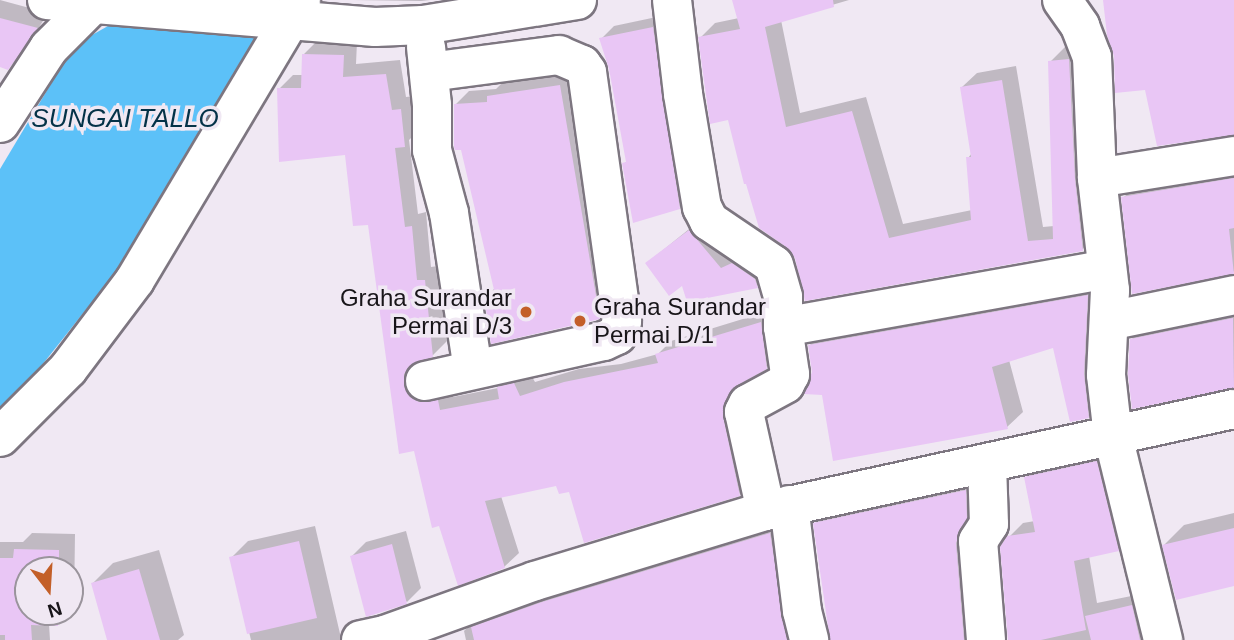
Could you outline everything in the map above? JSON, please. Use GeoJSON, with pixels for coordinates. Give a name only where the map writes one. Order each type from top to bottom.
{"type":"FeatureCollection","features":[{"type":"Feature","properties":{"kind":"street"},"geometry":{"type":"LineString","coordinates":[[47,0],[290,13],[329,25],[423,25],[577,0]]}},
{"type":"Feature","properties":{"kind":"street"},"geometry":{"type":"LineString","coordinates":[[672,0],[683,94],[702,207],[709,221],[774,265],[783,297],[783,327],[790,374],[785,384],[748,404],[744,412],[778,508],[797,637]]}},
{"type":"Feature","properties":{"kind":"street"},"geometry":{"type":"LineString","coordinates":[[1062,0],[1080,26],[1092,57],[1097,178],[1107,269],[1107,375],[1113,436],[1163,640]]}},
{"type":"Feature","properties":{"kind":"street"},"geometry":{"type":"LineString","coordinates":[[0,123],[49,48],[105,4]]}},
{"type":"Feature","properties":{"kind":"street"},"geometry":{"type":"LineString","coordinates":[[0,437],[68,369],[135,280],[290,13]]}},
{"type":"Feature","properties":{"kind":"street"},"geometry":{"type":"LineString","coordinates":[[423,25],[430,72],[432,150],[449,213],[473,369]]}},
{"type":"Feature","properties":{"kind":"street"},"geometry":{"type":"LineString","coordinates":[[425,382],[604,341],[617,335],[622,328],[589,86],[582,65],[558,55],[430,72]]}},
{"type":"Feature","properties":{"kind":"street"},"geometry":{"type":"LineString","coordinates":[[1097,178],[1234,156]]}},
{"type":"Feature","properties":{"kind":"street"},"geometry":{"type":"LineString","coordinates":[[783,327],[1107,269]]}},
{"type":"Feature","properties":{"kind":"street"},"geometry":{"type":"LineString","coordinates":[[1109,321],[1234,295]]}},
{"type":"Feature","properties":{"kind":"street"},"geometry":{"type":"LineString","coordinates":[[377,638],[535,581],[778,508],[1234,409]]}},
{"type":"Feature","properties":{"kind":"street"},"geometry":{"type":"LineString","coordinates":[[986,640],[978,541],[989,524],[987,463]]}},
{"type":"Feature","properties":{"kind":"water","name":"SUNGAI TALLO"},"geometry":{"type":"Polygon","coordinates":[[[115,22],[272,33],[138,244],[0,418],[0,169],[61,67],[85,39],[115,22]]]}},
{"type":"Feature","properties":{"kind":"building"},"geometry":{"type":"Polygon","coordinates":[[[732,0],[833,0],[834,7],[765,27],[786,127],[852,111],[889,238],[971,220],[966,157],[971,157],[960,87],[1002,80],[1028,241],[1053,239],[1048,61],[1069,59],[1075,179],[1083,251],[805,301],[795,258],[786,247],[759,228],[744,184],[728,120],[710,124],[698,37],[740,29],[732,0]]]}},
{"type":"Feature","properties":{"kind":"building"},"geometry":{"type":"Polygon","coordinates":[[[1103,0],[1234,0],[1234,135],[1157,146],[1145,90],[1115,93],[1114,56],[1107,35],[1103,0]]]}},
{"type":"Feature","properties":{"kind":"building"},"geometry":{"type":"Polygon","coordinates":[[[0,18],[38,28],[8,70],[0,67],[0,18]]]}},
{"type":"Feature","properties":{"kind":"building"},"geometry":{"type":"Polygon","coordinates":[[[653,27],[680,209],[633,223],[622,163],[626,162],[609,69],[599,38],[653,27]]]}},
{"type":"Feature","properties":{"kind":"building"},"geometry":{"type":"Polygon","coordinates":[[[302,54],[344,55],[343,77],[386,74],[392,110],[401,109],[405,147],[395,148],[405,227],[412,226],[417,280],[425,280],[433,357],[411,365],[404,374],[404,386],[409,396],[419,402],[438,400],[440,410],[499,399],[497,387],[514,383],[520,396],[564,382],[658,363],[655,354],[761,322],[767,369],[738,385],[729,394],[723,416],[740,496],[584,543],[569,492],[559,494],[556,486],[485,501],[505,568],[458,586],[439,526],[432,528],[414,451],[399,454],[368,225],[353,226],[345,155],[279,162],[277,88],[301,88],[302,54]]]}},
{"type":"Feature","properties":{"kind":"building"},"geometry":{"type":"Polygon","coordinates":[[[560,85],[600,319],[491,344],[484,296],[495,294],[461,150],[455,150],[454,147],[454,104],[487,102],[487,96],[560,85]]]}},
{"type":"Feature","properties":{"kind":"building"},"geometry":{"type":"Polygon","coordinates":[[[1234,178],[1234,228],[1229,229],[1234,274],[1132,294],[1121,197],[1234,178]]]}},
{"type":"Feature","properties":{"kind":"building"},"geometry":{"type":"Polygon","coordinates":[[[689,230],[721,268],[732,263],[755,279],[758,288],[687,302],[682,286],[669,296],[645,263],[689,230]]]}},
{"type":"Feature","properties":{"kind":"building"},"geometry":{"type":"Polygon","coordinates":[[[1088,295],[1084,374],[1089,418],[1070,422],[1053,348],[992,367],[1008,429],[833,461],[822,395],[804,394],[812,372],[808,345],[1088,295]]]}},
{"type":"Feature","properties":{"kind":"building"},"geometry":{"type":"Polygon","coordinates":[[[1233,318],[1234,388],[1132,409],[1128,374],[1130,339],[1233,318]]]}},
{"type":"Feature","properties":{"kind":"building"},"geometry":{"type":"Polygon","coordinates":[[[1097,461],[1119,551],[1074,561],[1086,630],[1041,640],[1008,640],[1000,547],[1007,536],[1035,532],[1024,477],[1097,461]]]}},
{"type":"Feature","properties":{"kind":"building"},"geometry":{"type":"Polygon","coordinates":[[[966,490],[967,518],[956,543],[964,640],[830,640],[813,523],[966,490]]]}},
{"type":"Feature","properties":{"kind":"building"},"geometry":{"type":"Polygon","coordinates":[[[1234,528],[1234,586],[1176,600],[1162,545],[1234,528]]]}},
{"type":"Feature","properties":{"kind":"building"},"geometry":{"type":"Polygon","coordinates":[[[770,533],[787,640],[474,640],[471,627],[542,602],[770,533]]]}},
{"type":"Feature","properties":{"kind":"building"},"geometry":{"type":"Polygon","coordinates":[[[299,541],[317,618],[247,634],[229,557],[299,541]]]}},
{"type":"Feature","properties":{"kind":"building"},"geometry":{"type":"Polygon","coordinates":[[[392,544],[407,604],[366,617],[350,556],[392,544]]]}},
{"type":"Feature","properties":{"kind":"building"},"geometry":{"type":"Polygon","coordinates":[[[14,549],[59,550],[59,556],[14,556],[14,626],[31,626],[32,640],[5,640],[5,635],[0,635],[0,558],[13,558],[14,549]]]}},
{"type":"Feature","properties":{"kind":"building"},"geometry":{"type":"Polygon","coordinates":[[[139,569],[160,640],[107,640],[91,583],[139,569]]]}},
{"type":"Feature","properties":{"kind":"building"},"geometry":{"type":"Polygon","coordinates":[[[1132,605],[1140,640],[1091,640],[1085,616],[1132,605]]]}},
{"type":"Feature","properties":{"kind":"place","name":"Graha Surandar Permai D/3"},"geometry":{"type":"Point","coordinates":[526,312]}},
{"type":"Feature","properties":{"kind":"place","name":"Graha Surandar Permai D/1"},"geometry":{"type":"Point","coordinates":[580,321]}}]}
